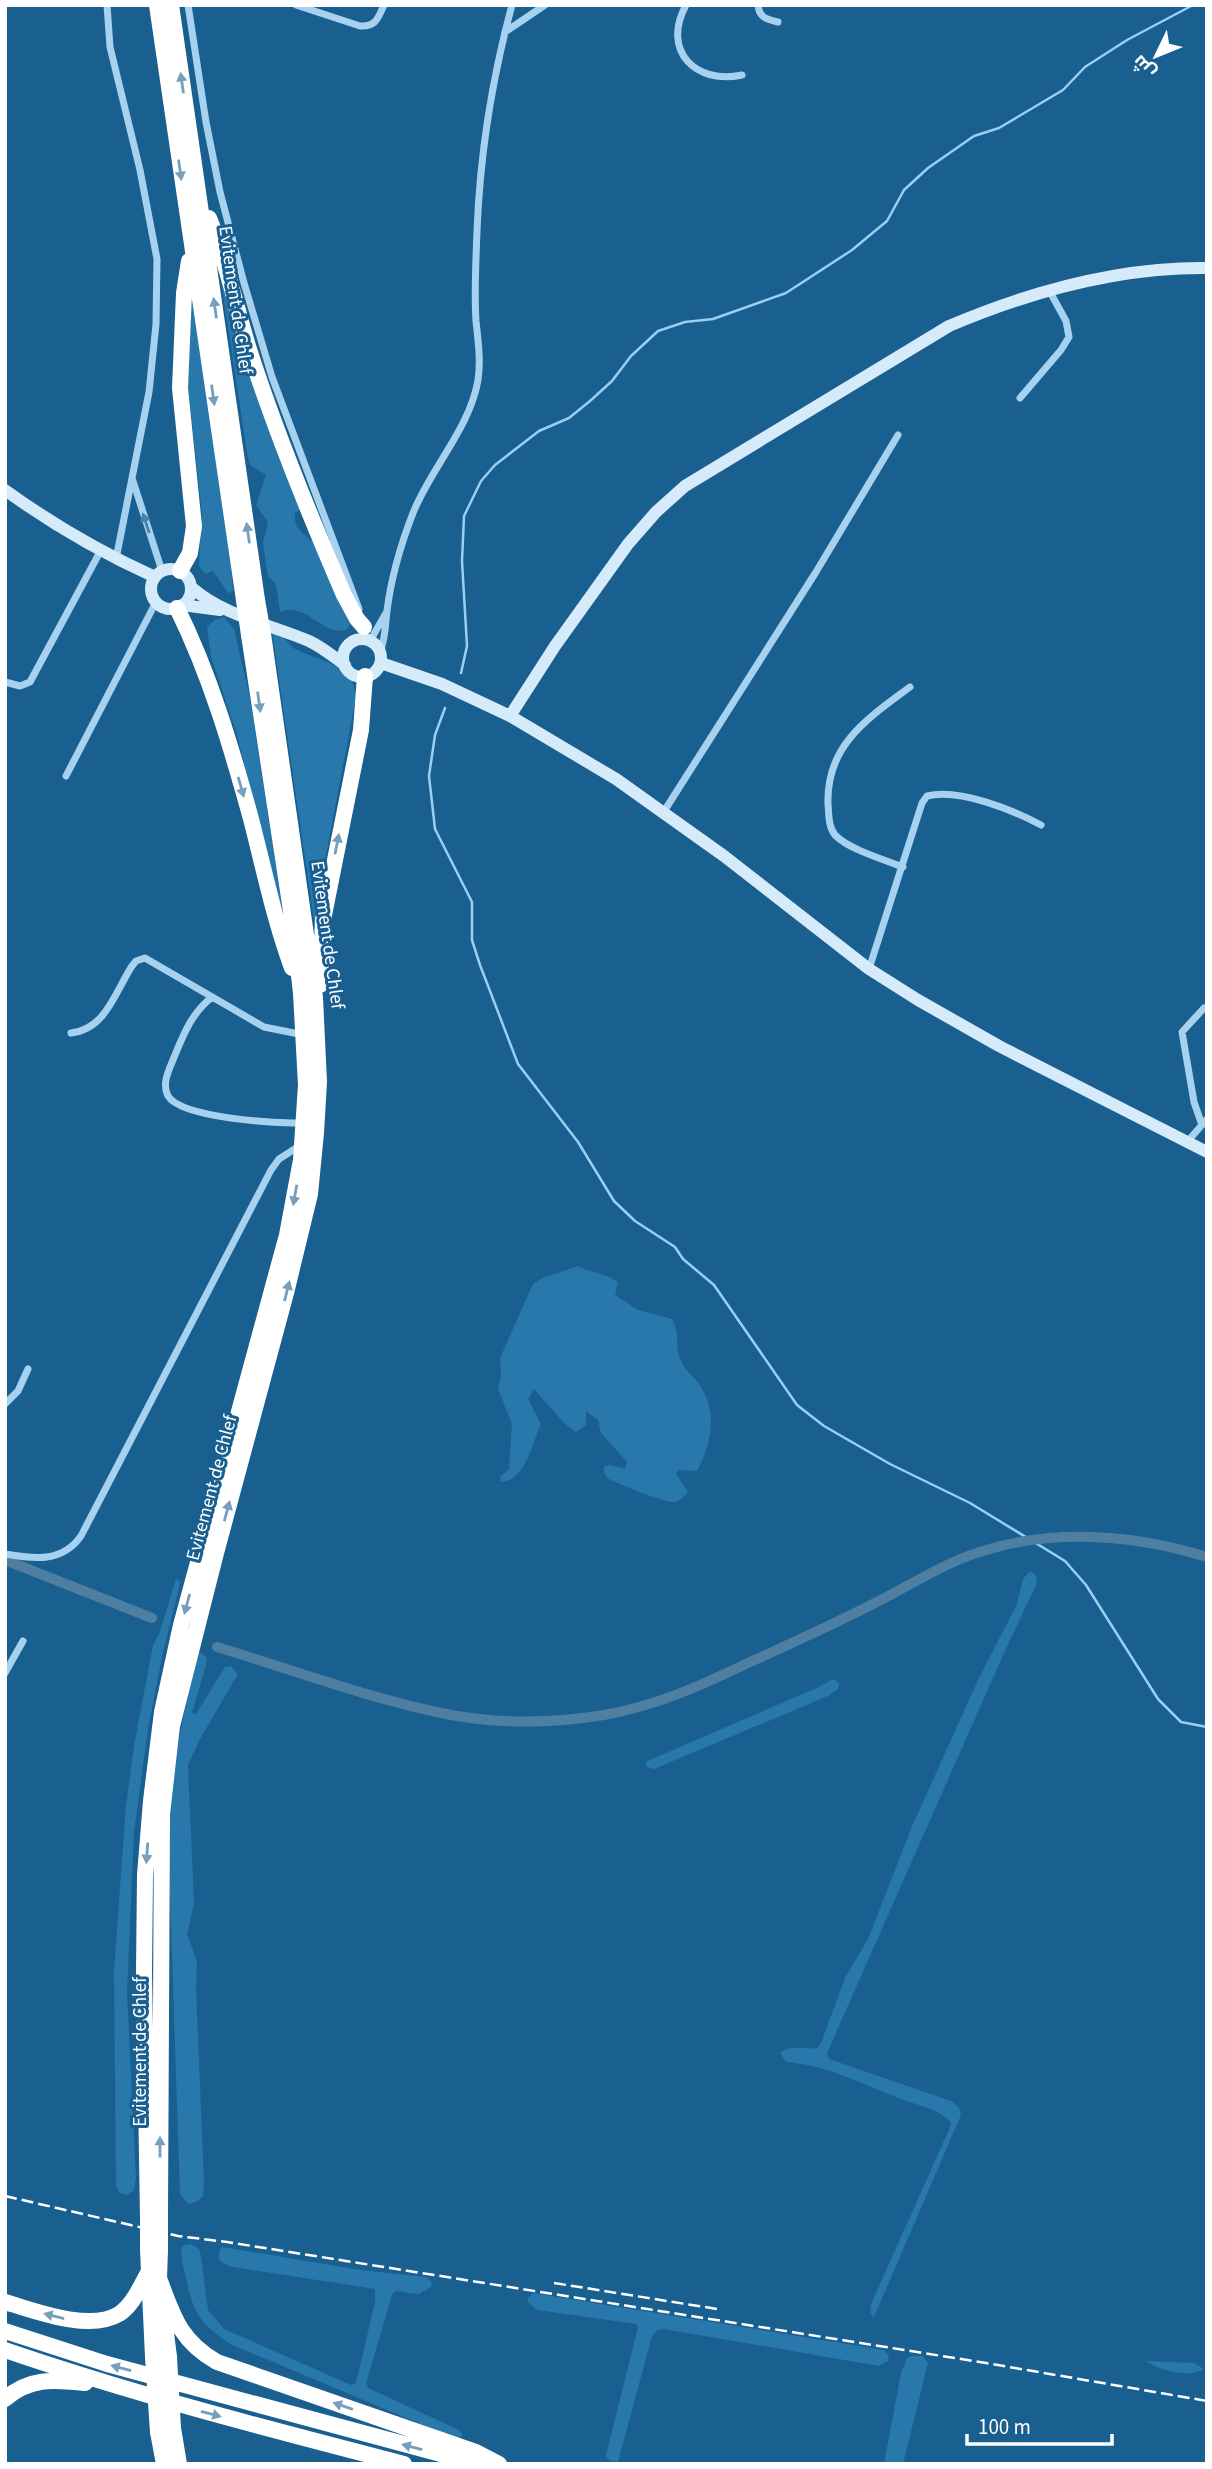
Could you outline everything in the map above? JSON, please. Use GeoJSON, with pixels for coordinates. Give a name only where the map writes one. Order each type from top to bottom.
{"type":"FeatureCollection","features":[{"type":"Feature","properties":{"kind":"highway","name":"Evitement de Chlef"},"geometry":{"type":"LineString","coordinates":[[157,5],[191,245],[250,600]]}},
{"type":"Feature","properties":{"kind":"highway","name":"Evitement de Chlef"},"geometry":{"type":"LineString","coordinates":[[171,5],[199,194],[250,600]]}},
{"type":"Feature","properties":{"kind":"highway"},"geometry":{"type":"LineString","coordinates":[[199,194],[220,246],[248,346],[276,425],[363,637]]}},
{"type":"Feature","properties":{"kind":"highway"},"geometry":{"type":"LineString","coordinates":[[180,571],[190,552],[194,526],[180,388],[184,293],[191,245]]}},
{"type":"Feature","properties":{"kind":"highway"},"geometry":{"type":"LineString","coordinates":[[250,600],[256,635]]}},
{"type":"Feature","properties":{"kind":"highway"},"geometry":{"type":"LineString","coordinates":[[179,606],[219,712],[251,820],[278,930],[301,993]]}},
{"type":"Feature","properties":{"kind":"highway","name":"Evitement de Chlef"},"geometry":{"type":"LineString","coordinates":[[166,2430],[153,2276],[162,1814],[167,1758],[190,1653],[273,1346],[310,1194],[319,1082],[301,993],[256,635]]}},
{"type":"Feature","properties":{"kind":"highway","name":"Evitement de Chlef"},"geometry":{"type":"LineString","coordinates":[[154,2216],[144,1971],[145,1875],[150,1801],[162,1712],[184,1614],[296,1193],[315,998],[256,635]]}},
{"type":"Feature","properties":{"kind":"highway"},"geometry":{"type":"LineString","coordinates":[[311,1034],[323,920],[360,730],[365,677]]}},
{"type":"Feature","properties":{"kind":"highway"},"geometry":{"type":"LineString","coordinates":[[5,2302],[62,2319],[90,2322],[118,2315],[153,2276],[180,2330],[191,2345],[217,2362],[476,2452],[499,2464]]}},
{"type":"Feature","properties":{"kind":"highway"},"geometry":{"type":"LineString","coordinates":[[5,2331],[107,2364],[478,2464]]}},
{"type":"Feature","properties":{"kind":"highway"},"geometry":{"type":"LineString","coordinates":[[5,2350],[213,2415],[404,2464]]}},
{"type":"Feature","properties":{"kind":"highway"},"geometry":{"type":"LineString","coordinates":[[5,2399],[25,2384],[54,2380],[120,2388]]}},
{"type":"Feature","properties":{"kind":"highway"},"geometry":{"type":"LineString","coordinates":[[154,2464],[166,2430]]}},
{"type":"Feature","properties":{"kind":"highway"},"geometry":{"type":"LineString","coordinates":[[164,2464],[166,2430]]}},
{"type":"Feature","properties":{"kind":"highway"},"geometry":{"type":"LineString","coordinates":[[166,2430],[179,2464]]}},
{"type":"Feature","properties":{"kind":"main road"},"geometry":{"type":"LineString","coordinates":[[510,716],[555,646],[628,544],[656,512],[685,486],[949,326],[982,312],[1123,274],[1207,268]]}},
{"type":"Feature","properties":{"kind":"main road"},"geometry":{"type":"LineString","coordinates":[[5,490],[63,530],[116,559],[159,574]]}},
{"type":"Feature","properties":{"kind":"main road"},"geometry":{"type":"LineString","coordinates":[[228,611],[179,606],[166,608],[156,602],[151,587],[159,574],[173,569],[180,571],[187,577],[191,587],[205,598],[228,611],[312,642],[356,676],[365,677],[375,672],[380,657]]}},
{"type":"Feature","properties":{"kind":"main road"},"geometry":{"type":"LineString","coordinates":[[179,606],[189,597],[191,587]]}},
{"type":"Feature","properties":{"kind":"main road"},"geometry":{"type":"LineString","coordinates":[[312,642],[333,644],[363,637]]}},
{"type":"Feature","properties":{"kind":"main road"},"geometry":{"type":"LineString","coordinates":[[363,637],[380,657],[510,716],[616,779],[724,856],[869,969],[999,1046],[1207,1152]]}},
{"type":"Feature","properties":{"kind":"main road"},"geometry":{"type":"LineString","coordinates":[[345,665],[346,649],[363,637]]}},
{"type":"Feature","properties":{"kind":"street"},"geometry":{"type":"LineString","coordinates":[[107,5],[110,47],[140,170],[157,259],[156,324],[149,392],[116,559]]}},
{"type":"Feature","properties":{"kind":"street"},"geometry":{"type":"LineString","coordinates":[[188,5],[217,181],[272,377],[363,637],[387,612]]}},
{"type":"Feature","properties":{"kind":"street"},"geometry":{"type":"LineString","coordinates":[[296,5],[368,27],[376,22],[384,5]]}},
{"type":"Feature","properties":{"kind":"street"},"geometry":{"type":"LineString","coordinates":[[380,657],[387,630],[387,612],[397,562],[414,512],[470,408],[478,381],[480,352],[476,319],[477,230],[484,148],[497,58],[512,5]]}},
{"type":"Feature","properties":{"kind":"street"},"geometry":{"type":"LineString","coordinates":[[505,32],[545,5]]}},
{"type":"Feature","properties":{"kind":"street"},"geometry":{"type":"LineString","coordinates":[[686,5],[679,18],[676,34],[682,54],[707,74],[723,79],[742,75]]}},
{"type":"Feature","properties":{"kind":"street"},"geometry":{"type":"LineString","coordinates":[[758,5],[759,13],[763,17],[778,22]]}},
{"type":"Feature","properties":{"kind":"street"},"geometry":{"type":"LineString","coordinates":[[1020,398],[1069,337],[1066,321],[1050,292]]}},
{"type":"Feature","properties":{"kind":"street"},"geometry":{"type":"LineString","coordinates":[[663,813],[816,572],[898,435]]}},
{"type":"Feature","properties":{"kind":"street"},"geometry":{"type":"LineString","coordinates":[[131,474],[159,574]]}},
{"type":"Feature","properties":{"kind":"street"},"geometry":{"type":"LineString","coordinates":[[5,682],[20,686],[30,682],[101,550]]}},
{"type":"Feature","properties":{"kind":"street"},"geometry":{"type":"LineString","coordinates":[[65,776],[156,602]]}},
{"type":"Feature","properties":{"kind":"street"},"geometry":{"type":"LineString","coordinates":[[903,867],[867,853],[835,835],[829,819],[828,793],[832,766],[845,743],[878,710],[910,687]]}},
{"type":"Feature","properties":{"kind":"street"},"geometry":{"type":"LineString","coordinates":[[869,969],[922,803],[930,795],[965,798],[1018,813],[1041,825]]}},
{"type":"Feature","properties":{"kind":"street"},"geometry":{"type":"LineString","coordinates":[[71,1033],[81,1032],[95,1025],[132,966],[140,959],[150,960],[264,1027],[311,1034]]}},
{"type":"Feature","properties":{"kind":"street"},"geometry":{"type":"LineString","coordinates":[[212,997],[191,1020],[178,1049],[165,1082],[168,1097],[179,1105],[237,1119],[304,1123]]}},
{"type":"Feature","properties":{"kind":"street"},"geometry":{"type":"LineString","coordinates":[[1188,1141],[1205,1122],[1194,1102],[1182,1032],[1204,1008]]}},
{"type":"Feature","properties":{"kind":"street"},"geometry":{"type":"LineString","coordinates":[[5,1554],[41,1557],[59,1555],[73,1548],[271,1170],[279,1159],[302,1144]]}},
{"type":"Feature","properties":{"kind":"street"},"geometry":{"type":"LineString","coordinates":[[5,1404],[18,1391],[28,1369]]}},
{"type":"Feature","properties":{"kind":"street"},"geometry":{"type":"LineString","coordinates":[[5,1673],[23,1642]]}},
{"type":"Feature","properties":{"kind":"shaded area"},"geometry":{"type":"Polygon","coordinates":[[[215,239],[302,509],[295,513],[296,524],[319,547],[327,560],[349,617],[350,625],[346,630],[329,628],[298,611],[280,612],[276,584],[268,577],[263,543],[268,522],[256,505],[266,475],[251,466],[248,459],[215,239]]]}},
{"type":"Feature","properties":{"kind":"shaded area"},"geometry":{"type":"Polygon","coordinates":[[[191,294],[230,554],[233,590],[229,594],[213,571],[205,574],[199,566],[202,514],[186,368],[191,294]]]}},
{"type":"Feature","properties":{"kind":"shaded area"},"geometry":{"type":"Polygon","coordinates":[[[224,617],[234,629],[250,698],[282,907],[278,903],[236,731],[211,657],[207,627],[224,617]]]}},
{"type":"Feature","properties":{"kind":"shaded area"},"geometry":{"type":"Polygon","coordinates":[[[276,628],[295,649],[342,670],[354,686],[356,697],[315,926],[272,631],[276,628]]]}},
{"type":"Feature","properties":{"kind":"shaded area"},"geometry":{"type":"Polygon","coordinates":[[[578,1266],[618,1282],[615,1295],[638,1310],[672,1319],[681,1361],[706,1397],[710,1408],[711,1429],[706,1451],[697,1471],[678,1470],[676,1474],[688,1492],[675,1502],[607,1478],[603,1469],[605,1466],[625,1469],[627,1462],[601,1433],[598,1420],[586,1411],[586,1425],[576,1432],[564,1423],[534,1389],[528,1399],[541,1424],[522,1468],[509,1480],[501,1482],[500,1477],[509,1469],[512,1424],[498,1389],[500,1358],[533,1284],[578,1266]]]}},
{"type":"Feature","properties":{"kind":"shaded area"},"geometry":{"type":"Polygon","coordinates":[[[1030,1571],[1036,1576],[1037,1583],[827,2053],[829,2059],[951,2101],[959,2107],[961,2115],[874,2317],[870,2314],[871,2304],[951,2125],[950,2121],[933,2110],[845,2076],[786,2062],[780,2053],[793,2048],[817,2048],[821,2043],[845,1978],[868,1939],[913,1824],[979,1678],[1017,1604],[1023,1579],[1030,1571]]]}},
{"type":"Feature","properties":{"kind":"shaded area"},"geometry":{"type":"Polygon","coordinates":[[[176,1579],[180,1584],[148,1729],[134,1832],[127,1993],[136,2178],[134,2190],[127,2195],[120,2193],[116,2186],[114,1971],[126,1806],[153,1645],[176,1579]]]}},
{"type":"Feature","properties":{"kind":"shaded area"},"geometry":{"type":"Polygon","coordinates":[[[198,1651],[207,1661],[192,1713],[196,1714],[225,1667],[231,1666],[238,1674],[188,1765],[194,1904],[187,1934],[197,1961],[204,2182],[203,2197],[188,2204],[180,2194],[168,1834],[179,1742],[198,1651]]]}},
{"type":"Feature","properties":{"kind":"shaded area"},"geometry":{"type":"Polygon","coordinates":[[[833,1679],[839,1683],[838,1689],[828,1696],[654,1769],[647,1767],[645,1762],[833,1679]]]}},
{"type":"Feature","properties":{"kind":"shaded area"},"geometry":{"type":"Polygon","coordinates":[[[190,2244],[199,2249],[201,2256],[208,2310],[224,2329],[351,2385],[356,2383],[375,2302],[375,2289],[233,2267],[223,2263],[219,2258],[219,2251],[222,2247],[361,2270],[426,2277],[432,2286],[419,2294],[396,2291],[392,2295],[366,2383],[368,2388],[459,2430],[463,2435],[454,2438],[230,2344],[211,2330],[195,2309],[182,2258],[182,2246],[190,2244]]]}},
{"type":"Feature","properties":{"kind":"shaded area"},"geometry":{"type":"Polygon","coordinates":[[[533,2293],[884,2350],[889,2356],[888,2361],[879,2366],[664,2329],[657,2330],[652,2336],[618,2462],[610,2461],[606,2456],[607,2451],[638,2327],[636,2324],[537,2310],[528,2302],[533,2293]]]}},
{"type":"Feature","properties":{"kind":"shaded area"},"geometry":{"type":"Polygon","coordinates":[[[923,2356],[928,2363],[903,2464],[884,2464],[901,2373],[907,2358],[923,2356]]]}},
{"type":"Feature","properties":{"kind":"shaded area"},"geometry":{"type":"Polygon","coordinates":[[[1145,2361],[1194,2363],[1204,2369],[1182,2373],[1145,2361]]]}},
{"type":"Feature","properties":{"kind":"waterway"},"geometry":{"type":"LineString","coordinates":[[461,673],[467,646],[462,561],[464,516],[481,481],[495,465],[539,431],[569,418],[590,401],[658,331],[685,322],[713,319],[786,293],[852,250],[887,221],[904,190],[928,168],[974,136],[999,128],[1063,90],[1085,67],[1127,40],[1193,5]]}},
{"type":"Feature","properties":{"kind":"waterway"},"geometry":{"type":"LineString","coordinates":[[445,708],[435,735],[429,776],[435,829],[472,902],[472,940],[480,965],[518,1064],[578,1142],[614,1201],[635,1221],[675,1247],[683,1259],[714,1285],[797,1405],[824,1426],[890,1464],[970,1503],[1065,1561],[1086,1585],[1158,1699],[1181,1722],[1207,1727]]}},
{"type":"Feature","properties":{"kind":"waterway"},"geometry":{"type":"LineString","coordinates":[[217,1647],[422,1709],[470,1718],[508,1721],[566,1720],[623,1711],[696,1687],[842,1619],[947,1565],[988,1549],[1050,1538],[1113,1538],[1145,1542],[1207,1557]]}},
{"type":"Feature","properties":{"kind":"waterway"},"geometry":{"type":"LineString","coordinates":[[5,1560],[152,1618]]}},
{"type":"Feature","properties":{"kind":"railway"},"geometry":{"type":"LineString","coordinates":[[5,2196],[178,2236],[986,2363],[1207,2401]]}},
{"type":"Feature","properties":{"kind":"railway"},"geometry":{"type":"LineString","coordinates":[[554,2283],[717,2309]]}}]}
